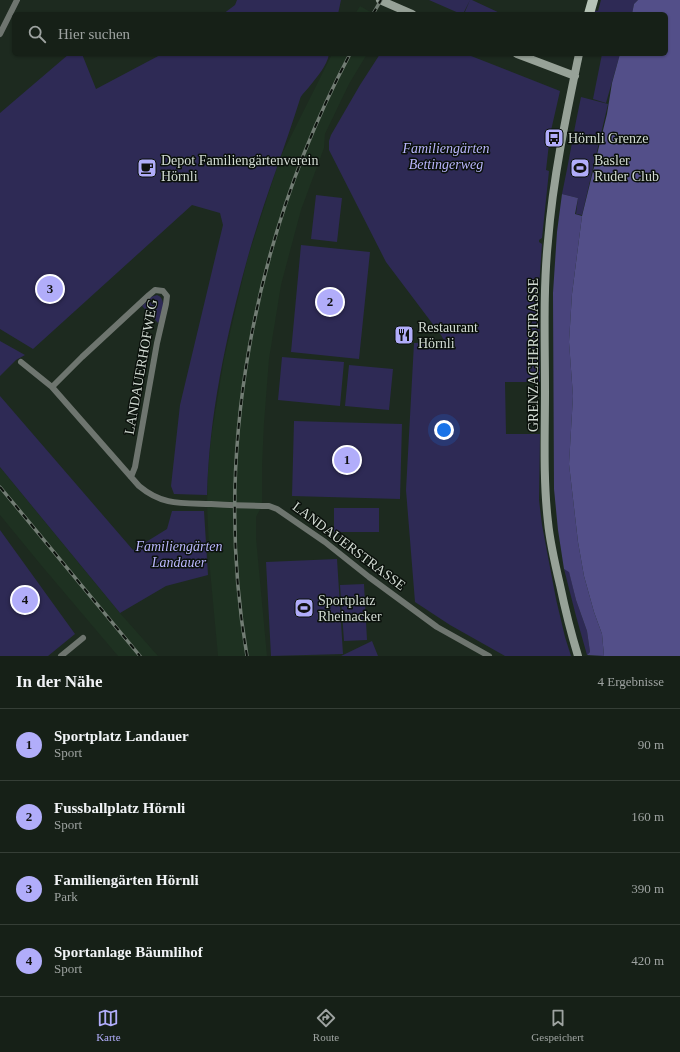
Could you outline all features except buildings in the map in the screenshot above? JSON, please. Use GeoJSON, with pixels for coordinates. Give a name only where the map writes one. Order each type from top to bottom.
{"type":"FeatureCollection","features":[{"type":"Feature","properties":{"kind":"main road"},"geometry":{"type":"LineString","coordinates":[[380,0],[407,12]]}},
{"type":"Feature","properties":{"kind":"main road"},"geometry":{"type":"LineString","coordinates":[[590,12],[593,0]]}},
{"type":"Feature","properties":{"kind":"main road"},"geometry":{"type":"LineString","coordinates":[[522,56],[574,76]]}},
{"type":"Feature","properties":{"kind":"main road","name":"GRENZACHERSTRASSE"},"geometry":{"type":"LineString","coordinates":[[578,656],[555,566],[548,522],[546,490],[545,292],[547,242],[557,168],[579,56]]}},
{"type":"Feature","properties":{"kind":"street"},"geometry":{"type":"LineString","coordinates":[[0,34],[17,0]]}},
{"type":"Feature","properties":{"kind":"street","name":"LANDAUERHOFWEG"},"geometry":{"type":"LineString","coordinates":[[52,387],[149,295],[155,290],[163,291],[167,296],[166,304],[153,364],[135,467],[131,477]]}},
{"type":"Feature","properties":{"kind":"street","name":"LANDAUERSTRASSE"},"geometry":{"type":"LineString","coordinates":[[22,362],[52,387],[138,486],[148,494],[167,502],[181,504],[269,506],[277,508],[325,542],[369,577],[437,627],[488,656]]}},
{"type":"Feature","properties":{"kind":"street"},"geometry":{"type":"LineString","coordinates":[[61,656],[83,638]]}},
{"type":"Feature","properties":{"kind":"shaded area"},"geometry":{"type":"Polygon","coordinates":[[[638,0],[680,0],[680,656],[604,656],[602,634],[584,576],[578,542],[569,464],[573,396],[569,342],[572,294],[582,216],[607,114],[612,83],[619,56],[668,56],[668,12],[632,12],[634,4],[638,0]]]}},
{"type":"Feature","properties":{"kind":"shaded area"},"geometry":{"type":"Polygon","coordinates":[[[360,6],[370,12],[356,12],[360,6]]]}},
{"type":"Feature","properties":{"kind":"shaded area"},"geometry":{"type":"Polygon","coordinates":[[[331,56],[366,56],[349,84],[325,134],[324,148],[301,210],[281,285],[269,359],[264,423],[262,506],[256,517],[256,538],[267,656],[218,656],[210,570],[207,504],[211,438],[224,359],[247,260],[280,158],[331,56]]]}},
{"type":"Feature","properties":{"kind":"shaded area"},"geometry":{"type":"Polygon","coordinates":[[[562,194],[578,198],[575,214],[582,216],[572,294],[569,342],[573,396],[569,464],[578,542],[584,576],[602,634],[604,656],[587,655],[590,652],[587,631],[576,600],[569,572],[564,569],[554,489],[553,293],[557,232],[562,194]]]}},
{"type":"Feature","properties":{"kind":"shaded area"},"geometry":{"type":"Polygon","coordinates":[[[0,467],[120,613],[158,656],[118,656],[41,565],[0,515],[0,467]]]}},
{"type":"Feature","properties":{"kind":"green space"},"geometry":{"type":"Polygon","coordinates":[[[237,0],[341,0],[338,12],[226,12],[235,5],[237,0]]]}},
{"type":"Feature","properties":{"kind":"green space"},"geometry":{"type":"Polygon","coordinates":[[[429,0],[470,0],[464,12],[456,12],[429,0]]]}},
{"type":"Feature","properties":{"kind":"green space"},"geometry":{"type":"Polygon","coordinates":[[[470,0],[472,0],[498,12],[465,12],[470,0]]]}},
{"type":"Feature","properties":{"kind":"green space"},"geometry":{"type":"Polygon","coordinates":[[[601,0],[638,0],[634,4],[632,12],[590,12],[590,10],[598,11],[601,0]]]}},
{"type":"Feature","properties":{"kind":"green space"},"geometry":{"type":"Polygon","coordinates":[[[67,56],[83,56],[96,89],[158,56],[328,56],[321,71],[302,94],[247,260],[232,318],[220,376],[211,436],[207,495],[174,494],[171,486],[180,405],[223,225],[220,213],[192,205],[33,349],[0,329],[0,113],[67,56]]]}},
{"type":"Feature","properties":{"kind":"green space","name":"Familiengärten Bettingerweg"},"geometry":{"type":"Polygon","coordinates":[[[379,56],[471,56],[560,91],[550,135],[546,170],[549,171],[542,238],[539,240],[542,244],[539,287],[540,382],[505,382],[506,434],[540,434],[539,500],[542,525],[556,599],[571,656],[505,656],[450,625],[415,602],[406,490],[414,343],[445,342],[386,262],[329,150],[331,135],[379,56]]]}},
{"type":"Feature","properties":{"kind":"green space"},"geometry":{"type":"Polygon","coordinates":[[[602,56],[619,56],[606,103],[593,99],[602,56]]]}},
{"type":"Feature","properties":{"kind":"green space","name":"Basler Ruder Club"},"geometry":{"type":"Polygon","coordinates":[[[581,97],[608,104],[582,215],[576,214],[578,198],[562,194],[581,97]]]}},
{"type":"Feature","properties":{"kind":"green space"},"geometry":{"type":"Polygon","coordinates":[[[316,195],[342,198],[337,242],[311,239],[316,195]]]}},
{"type":"Feature","properties":{"kind":"green space"},"geometry":{"type":"Polygon","coordinates":[[[301,245],[370,252],[359,359],[291,352],[301,245]]]}},
{"type":"Feature","properties":{"kind":"green space"},"geometry":{"type":"Polygon","coordinates":[[[157,295],[163,303],[163,312],[158,323],[142,306],[151,297],[157,295]]]}},
{"type":"Feature","properties":{"kind":"green space"},"geometry":{"type":"Polygon","coordinates":[[[0,341],[25,355],[16,360],[0,376],[0,341]]]}},
{"type":"Feature","properties":{"kind":"green space"},"geometry":{"type":"Polygon","coordinates":[[[282,357],[344,362],[340,406],[278,400],[282,357]]]}},
{"type":"Feature","properties":{"kind":"green space"},"geometry":{"type":"Polygon","coordinates":[[[349,365],[393,369],[389,410],[345,406],[349,365]]]}},
{"type":"Feature","properties":{"kind":"green space","name":"Familiengärten Landauer"},"geometry":{"type":"Polygon","coordinates":[[[0,396],[133,550],[167,529],[172,511],[204,511],[208,575],[166,586],[120,613],[0,467],[0,396]]]}},
{"type":"Feature","properties":{"kind":"green space"},"geometry":{"type":"Polygon","coordinates":[[[294,421],[402,424],[400,499],[292,496],[294,421]]]}},
{"type":"Feature","properties":{"kind":"green space"},"geometry":{"type":"Polygon","coordinates":[[[334,508],[379,508],[379,532],[334,532],[334,508]]]}},
{"type":"Feature","properties":{"kind":"green space"},"geometry":{"type":"Polygon","coordinates":[[[0,530],[75,634],[48,656],[0,656],[0,530]]]}},
{"type":"Feature","properties":{"kind":"green space","name":"Sportplatz Rheinacker"},"geometry":{"type":"Polygon","coordinates":[[[337,559],[343,654],[271,656],[266,562],[337,559]]]}},
{"type":"Feature","properties":{"kind":"green space"},"geometry":{"type":"Polygon","coordinates":[[[564,569],[569,571],[576,600],[587,631],[590,652],[587,655],[576,616],[564,569]]]}},
{"type":"Feature","properties":{"kind":"green space"},"geometry":{"type":"Polygon","coordinates":[[[364,584],[367,640],[344,641],[340,585],[364,584]]]}},
{"type":"Feature","properties":{"kind":"green space"},"geometry":{"type":"Polygon","coordinates":[[[372,641],[378,656],[341,656],[372,641]]]}},
{"type":"Feature","properties":{"kind":"railway"},"geometry":{"type":"LineString","coordinates":[[374,12],[381,0]]}},
{"type":"Feature","properties":{"kind":"railway"},"geometry":{"type":"LineString","coordinates":[[247,656],[237,579],[235,502],[239,424],[249,347],[266,270],[288,196],[317,124],[349,56]]}},
{"type":"Feature","properties":{"kind":"railway"},"geometry":{"type":"LineString","coordinates":[[0,487],[140,656]]}},
{"type":"Feature","properties":{"kind":"place","name":"Hörnli Grenze"},"geometry":{"type":"Point","coordinates":[554,138]}},
{"type":"Feature","properties":{"kind":"place","name":"Depot Familiengärtenverein Hörnli"},"geometry":{"type":"Point","coordinates":[147,168]}},
{"type":"Feature","properties":{"kind":"place","name":"Basler Ruder Club"},"geometry":{"type":"Point","coordinates":[580,168]}},
{"type":"Feature","properties":{"kind":"place","name":"Familiengärten Hörnli"},"geometry":{"type":"Point","coordinates":[50,289]}},
{"type":"Feature","properties":{"kind":"place","name":"Fussballplatz Hörnli"},"geometry":{"type":"Point","coordinates":[330,302]}},
{"type":"Feature","properties":{"kind":"place","name":"Restaurant Hörnli"},"geometry":{"type":"Point","coordinates":[404,335]}},
{"type":"Feature","properties":{"kind":"place","name":"Sportplatz Landauer"},"geometry":{"type":"Point","coordinates":[347,460]}},
{"type":"Feature","properties":{"kind":"place","name":"Sportanlage Bäumlihof"},"geometry":{"type":"Point","coordinates":[25,600]}},
{"type":"Feature","properties":{"kind":"place","name":"Sportplatz Rheinacker"},"geometry":{"type":"Point","coordinates":[304,608]}}]}
